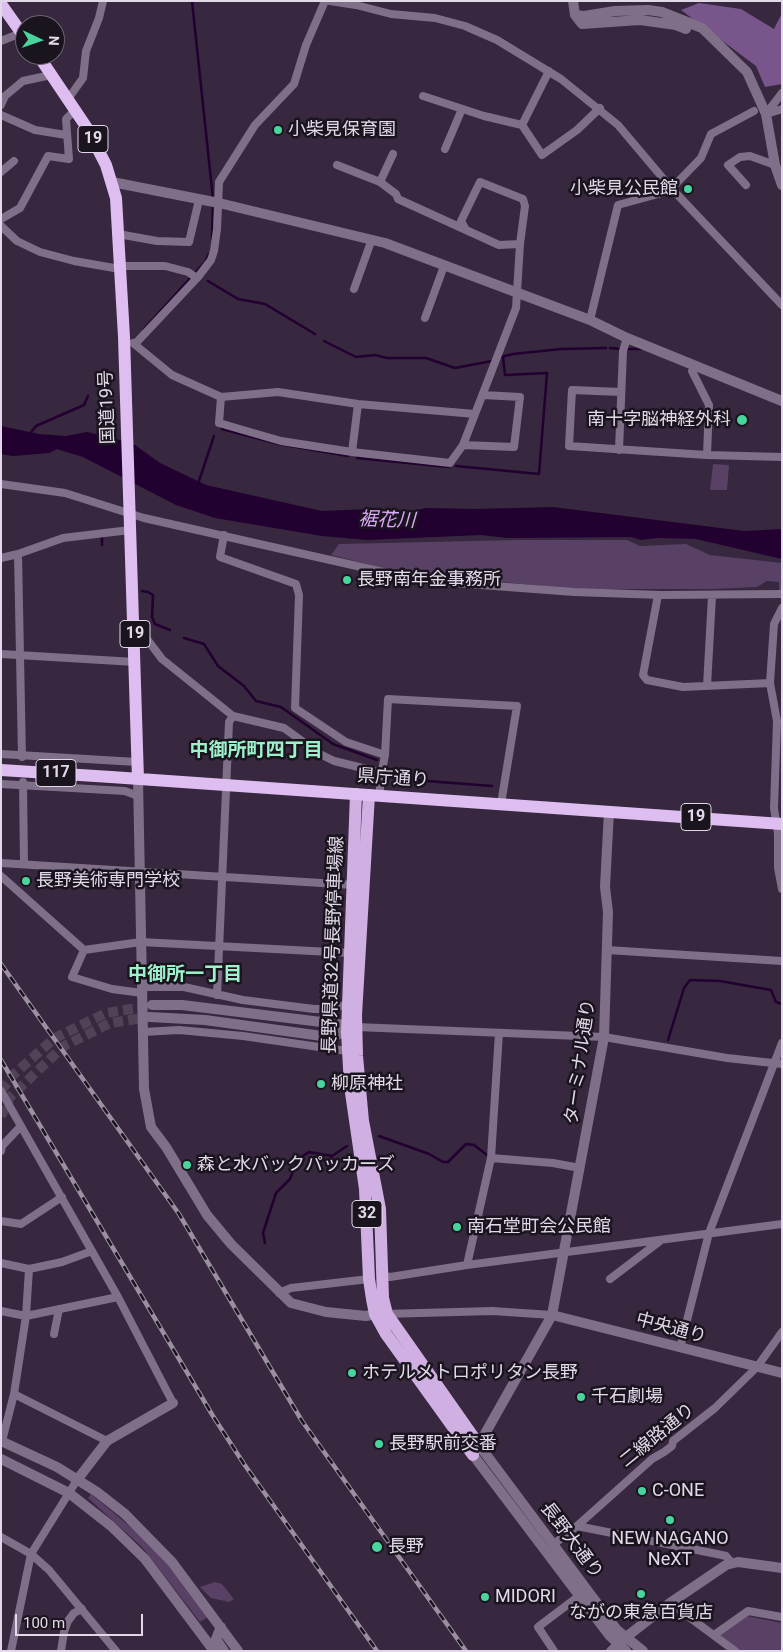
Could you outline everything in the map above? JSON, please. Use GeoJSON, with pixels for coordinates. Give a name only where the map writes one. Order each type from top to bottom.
{"type":"FeatureCollection","features":[{"type":"Feature","properties":{"kind":"highway"},"geometry":{"type":"LineString","coordinates":[[1,4],[15,24]]}},
{"type":"Feature","properties":{"kind":"highway","name":"国道19号"},"geometry":{"type":"LineString","coordinates":[[45,65],[87,128],[112,182],[116,198],[124,337],[138,779]]}},
{"type":"Feature","properties":{"kind":"highway","name":"県庁通り"},"geometry":{"type":"LineString","coordinates":[[1,770],[111,776],[779,824]]}},
{"type":"Feature","properties":{"kind":"main road","name":"長野県道32号長野停車場線"},"geometry":{"type":"LineString","coordinates":[[368,794],[353,885],[347,1004],[362,1113],[380,1209],[375,1277]]}},
{"type":"Feature","properties":{"kind":"main road","name":"長野県道32号長野停車場線"},"geometry":{"type":"LineString","coordinates":[[368,794],[347,1052],[375,1277],[383,1298],[381,1314],[386,1334],[424,1390],[475,1457]]}},
{"type":"Feature","properties":{"kind":"street"},"geometry":{"type":"LineString","coordinates":[[1,219],[20,208],[48,156],[69,159],[66,119],[83,78],[86,51],[99,18],[103,1]]}},
{"type":"Feature","properties":{"kind":"street"},"geometry":{"type":"LineString","coordinates":[[135,344],[194,276],[211,260],[214,251],[215,202],[219,182],[255,125],[294,84],[306,45],[324,1]]}},
{"type":"Feature","properties":{"kind":"street"},"geometry":{"type":"LineString","coordinates":[[330,1],[356,3],[391,14],[436,18],[465,26],[498,40],[549,72],[600,108],[618,125],[672,189],[782,305]]}},
{"type":"Feature","properties":{"kind":"street"},"geometry":{"type":"LineString","coordinates":[[573,1],[575,15],[582,24],[640,20],[676,25],[715,41],[746,72],[766,114],[775,165],[782,185]]}},
{"type":"Feature","properties":{"kind":"street"},"geometry":{"type":"LineString","coordinates":[[1,41],[15,37]]}},
{"type":"Feature","properties":{"kind":"street"},"geometry":{"type":"LineString","coordinates":[[522,125],[549,72]]}},
{"type":"Feature","properties":{"kind":"street"},"geometry":{"type":"LineString","coordinates":[[1,105],[3,94],[23,81],[52,75]]}},
{"type":"Feature","properties":{"kind":"street"},"geometry":{"type":"LineString","coordinates":[[766,114],[782,93]]}},
{"type":"Feature","properties":{"kind":"street"},"geometry":{"type":"LineString","coordinates":[[423,96],[462,109],[522,125],[542,156],[577,130],[600,108]]}},
{"type":"Feature","properties":{"kind":"street"},"geometry":{"type":"LineString","coordinates":[[445,149],[462,109]]}},
{"type":"Feature","properties":{"kind":"street"},"geometry":{"type":"LineString","coordinates":[[766,114],[782,109]]}},
{"type":"Feature","properties":{"kind":"street"},"geometry":{"type":"LineString","coordinates":[[590,320],[618,205],[672,189],[701,158],[711,134],[754,111]]}},
{"type":"Feature","properties":{"kind":"street"},"geometry":{"type":"LineString","coordinates":[[1,115],[35,130],[66,135]]}},
{"type":"Feature","properties":{"kind":"street"},"geometry":{"type":"LineString","coordinates":[[380,182],[394,154]]}},
{"type":"Feature","properties":{"kind":"street"},"geometry":{"type":"LineString","coordinates":[[746,185],[728,164],[740,157],[750,156],[775,165]]}},
{"type":"Feature","properties":{"kind":"street"},"geometry":{"type":"LineString","coordinates":[[1,172],[14,161]]}},
{"type":"Feature","properties":{"kind":"street"},"geometry":{"type":"LineString","coordinates":[[337,165],[380,182],[396,194],[398,199],[499,245],[520,244]]}},
{"type":"Feature","properties":{"kind":"street"},"geometry":{"type":"LineString","coordinates":[[112,182],[215,202],[372,239],[590,320],[627,338],[782,401]]}},
{"type":"Feature","properties":{"kind":"street"},"geometry":{"type":"LineString","coordinates":[[221,397],[219,424],[281,441],[352,452],[450,463],[463,445],[516,308],[520,244],[525,206],[523,199],[480,182],[462,221],[466,230]]}},
{"type":"Feature","properties":{"kind":"street"},"geometry":{"type":"LineString","coordinates":[[118,234],[157,241],[189,242],[199,200]]}},
{"type":"Feature","properties":{"kind":"street"},"geometry":{"type":"LineString","coordinates":[[1,226],[17,241],[40,252],[74,261],[120,268],[165,266],[194,276]]}},
{"type":"Feature","properties":{"kind":"street"},"geometry":{"type":"LineString","coordinates":[[354,289],[372,239]]}},
{"type":"Feature","properties":{"kind":"street"},"geometry":{"type":"LineString","coordinates":[[426,318],[444,266]]}},
{"type":"Feature","properties":{"kind":"street"},"geometry":{"type":"LineString","coordinates":[[124,337],[172,375],[221,397],[278,392],[358,404],[475,414]]}},
{"type":"Feature","properties":{"kind":"street"},"geometry":{"type":"LineString","coordinates":[[619,450],[623,351],[627,338]]}},
{"type":"Feature","properties":{"kind":"street"},"geometry":{"type":"LineString","coordinates":[[695,365],[692,371],[709,405],[707,455]]}},
{"type":"Feature","properties":{"kind":"street"},"geometry":{"type":"LineString","coordinates":[[621,392],[572,390],[569,446],[707,455],[782,457]]}},
{"type":"Feature","properties":{"kind":"street"},"geometry":{"type":"LineString","coordinates":[[463,445],[514,447],[520,397],[483,395]]}},
{"type":"Feature","properties":{"kind":"street"},"geometry":{"type":"LineString","coordinates":[[352,452],[358,404]]}},
{"type":"Feature","properties":{"kind":"street"},"geometry":{"type":"LineString","coordinates":[[1,484],[65,493],[224,535],[428,581],[574,592],[712,596],[782,594]]}},
{"type":"Feature","properties":{"kind":"street"},"geometry":{"type":"LineString","coordinates":[[1,558],[63,538],[130,530]]}},
{"type":"Feature","properties":{"kind":"street"},"geometry":{"type":"LineString","coordinates":[[224,535],[220,557],[296,584],[298,595],[295,708],[346,742],[386,756]]}},
{"type":"Feature","properties":{"kind":"street"},"geometry":{"type":"LineString","coordinates":[[18,554],[22,756]]}},
{"type":"Feature","properties":{"kind":"street"},"geometry":{"type":"LineString","coordinates":[[658,595],[643,675],[647,680],[684,687],[770,683]]}},
{"type":"Feature","properties":{"kind":"street"},"geometry":{"type":"LineString","coordinates":[[707,686],[712,596]]}},
{"type":"Feature","properties":{"kind":"street"},"geometry":{"type":"LineString","coordinates":[[782,608],[774,624],[770,683],[777,720],[774,803],[779,824],[778,868],[782,889]]}},
{"type":"Feature","properties":{"kind":"street"},"geometry":{"type":"LineString","coordinates":[[134,622],[162,659],[233,716],[284,728],[320,754],[334,761],[383,773]]}},
{"type":"Feature","properties":{"kind":"street"},"geometry":{"type":"LineString","coordinates":[[1,654],[135,662]]}},
{"type":"Feature","properties":{"kind":"street"},"geometry":{"type":"LineString","coordinates":[[368,794],[380,781],[383,773],[386,756],[388,699],[517,706],[501,804]]}},
{"type":"Feature","properties":{"kind":"street"},"geometry":{"type":"LineString","coordinates":[[217,995],[225,784],[229,722],[233,716]]}},
{"type":"Feature","properties":{"kind":"street"},"geometry":{"type":"LineString","coordinates":[[1,754],[137,762]]}},
{"type":"Feature","properties":{"kind":"street"},"geometry":{"type":"LineString","coordinates":[[138,779],[144,1089],[151,1127],[166,1147],[207,1215],[231,1244],[279,1293],[291,1303],[306,1308],[346,1314],[492,1311],[552,1316]]}},
{"type":"Feature","properties":{"kind":"street"},"geometry":{"type":"LineString","coordinates":[[1,784],[125,791],[138,796]]}},
{"type":"Feature","properties":{"kind":"street"},"geometry":{"type":"LineString","coordinates":[[23,784],[24,864]]}},
{"type":"Feature","properties":{"kind":"street","name":"ターミナル通り"},"geometry":{"type":"LineString","coordinates":[[475,1457],[552,1316],[604,1037],[608,912],[605,886],[609,811]]}},
{"type":"Feature","properties":{"kind":"street"},"geometry":{"type":"LineString","coordinates":[[1,863],[353,885]]}},
{"type":"Feature","properties":{"kind":"street"},"geometry":{"type":"LineString","coordinates":[[1,876],[84,950],[141,942],[350,953]]}},
{"type":"Feature","properties":{"kind":"street"},"geometry":{"type":"LineString","coordinates":[[84,950],[72,977],[112,989],[142,990],[184,987],[243,1000],[314,1009],[332,1009],[347,1004]]}},
{"type":"Feature","properties":{"kind":"street"},"geometry":{"type":"LineString","coordinates":[[607,950],[782,961]]}},
{"type":"Feature","properties":{"kind":"street"},"geometry":{"type":"LineString","coordinates":[[152,1005],[182,1005],[350,1028],[604,1037],[727,1058],[778,1063]]}},
{"type":"Feature","properties":{"kind":"street"},"geometry":{"type":"LineString","coordinates":[[150,1017],[205,1020],[322,1036],[350,1028]]}},
{"type":"Feature","properties":{"kind":"street"},"geometry":{"type":"LineString","coordinates":[[143,1032],[179,1030],[243,1036],[347,1052]]}},
{"type":"Feature","properties":{"kind":"street"},"geometry":{"type":"LineString","coordinates":[[467,1265],[492,1158],[499,1033]]}},
{"type":"Feature","properties":{"kind":"street"},"geometry":{"type":"LineString","coordinates":[[680,1348],[709,1233],[778,1063],[782,1042]]}},
{"type":"Feature","properties":{"kind":"street"},"geometry":{"type":"LineString","coordinates":[[1,1091],[118,1297],[172,1403],[107,1441],[77,1480],[31,1554],[11,1651]]}},
{"type":"Feature","properties":{"kind":"street"},"geometry":{"type":"LineString","coordinates":[[1,1151],[2,1146],[20,1127]]}},
{"type":"Feature","properties":{"kind":"street"},"geometry":{"type":"LineString","coordinates":[[492,1158],[553,1163],[580,1168]]}},
{"type":"Feature","properties":{"kind":"street"},"geometry":{"type":"LineString","coordinates":[[1,1221],[21,1224],[62,1197]]}},
{"type":"Feature","properties":{"kind":"street"},"geometry":{"type":"LineString","coordinates":[[279,1293],[291,1288],[375,1277],[390,1277],[467,1265],[782,1224]]}},
{"type":"Feature","properties":{"kind":"street"},"geometry":{"type":"LineString","coordinates":[[610,1279],[661,1240]]}},
{"type":"Feature","properties":{"kind":"street"},"geometry":{"type":"LineString","coordinates":[[1,1263],[29,1268],[62,1262],[92,1251]]}},
{"type":"Feature","properties":{"kind":"street"},"geometry":{"type":"LineString","coordinates":[[29,1268],[26,1316],[14,1394],[2,1441],[37,1457],[77,1480],[125,1514],[156,1545],[238,1651]]}},
{"type":"Feature","properties":{"kind":"street"},"geometry":{"type":"LineString","coordinates":[[1,1311],[26,1316],[118,1297]]}},
{"type":"Feature","properties":{"kind":"street"},"geometry":{"type":"LineString","coordinates":[[54,1334],[59,1309]]}},
{"type":"Feature","properties":{"kind":"street","name":"中央通り"},"geometry":{"type":"LineString","coordinates":[[552,1316],[782,1373]]}},
{"type":"Feature","properties":{"kind":"street","name":"二線路通り"},"geometry":{"type":"LineString","coordinates":[[554,1544],[645,1465],[664,1452],[673,1441],[708,1415],[756,1367],[782,1332]]}},
{"type":"Feature","properties":{"kind":"street"},"geometry":{"type":"LineString","coordinates":[[14,1394],[107,1441]]}},
{"type":"Feature","properties":{"kind":"street"},"geometry":{"type":"LineString","coordinates":[[475,1457],[494,1466]]}},
{"type":"Feature","properties":{"kind":"street","name":"長野大通り"},"geometry":{"type":"LineString","coordinates":[[475,1457],[494,1466],[554,1544],[617,1630],[618,1644]]}},
{"type":"Feature","properties":{"kind":"street","name":"長野大通り"},"geometry":{"type":"LineString","coordinates":[[475,1457],[579,1596],[618,1644],[626,1651]]}},
{"type":"Feature","properties":{"kind":"street"},"geometry":{"type":"LineString","coordinates":[[1,1459],[69,1493],[111,1526],[145,1559],[213,1650]]}},
{"type":"Feature","properties":{"kind":"street"},"geometry":{"type":"LineString","coordinates":[[577,1526],[726,1556],[732,1563]]}},
{"type":"Feature","properties":{"kind":"street"},"geometry":{"type":"LineString","coordinates":[[1,1537],[31,1554],[49,1570],[116,1651]]}},
{"type":"Feature","properties":{"kind":"street"},"geometry":{"type":"LineString","coordinates":[[618,1644],[670,1603],[726,1565],[738,1562],[782,1568]]}},
{"type":"Feature","properties":{"kind":"street"},"geometry":{"type":"LineString","coordinates":[[554,1651],[538,1627],[579,1596]]}},
{"type":"Feature","properties":{"kind":"street"},"geometry":{"type":"LineString","coordinates":[[670,1603],[735,1651]]}},
{"type":"Feature","properties":{"kind":"street"},"geometry":{"type":"LineString","coordinates":[[61,1651],[68,1620],[82,1608]]}},
{"type":"Feature","properties":{"kind":"street"},"geometry":{"type":"LineString","coordinates":[[714,1635],[748,1611],[782,1617]]}},
{"type":"Feature","properties":{"kind":"street"},"geometry":{"type":"LineString","coordinates":[[221,1627],[216,1639],[224,1651]]}},
{"type":"Feature","properties":{"kind":"street","name":"長野大通り"},"geometry":{"type":"LineString","coordinates":[[618,1644],[644,1651]]}},
{"type":"Feature","properties":{"kind":"shaded area"},"geometry":{"type":"Polygon","coordinates":[[[699,3],[741,9],[774,29],[782,13],[782,84],[765,87],[756,66],[681,10],[699,3]]]}},
{"type":"Feature","properties":{"kind":"shaded area"},"geometry":{"type":"Polygon","coordinates":[[[713,464],[729,465],[727,490],[710,490],[713,464]]]}},
{"type":"Feature","properties":{"kind":"shaded area"},"geometry":{"type":"Polygon","coordinates":[[[516,540],[627,540],[640,546],[686,544],[710,555],[782,563],[782,591],[779,591],[779,582],[767,581],[757,587],[714,589],[574,589],[422,574],[379,567],[331,555],[339,544],[516,540]]]}},
{"type":"Feature","properties":{"kind":"shaded area"},"geometry":{"type":"Polygon","coordinates":[[[91,1494],[145,1539],[169,1565],[208,1617],[200,1622],[143,1548],[88,1498],[91,1494]]]}},
{"type":"Feature","properties":{"kind":"shaded area"},"geometry":{"type":"Polygon","coordinates":[[[215,1582],[222,1584],[234,1599],[229,1602],[211,1598],[200,1587],[215,1582]]]}},
{"type":"Feature","properties":{"kind":"shaded area"},"geometry":{"type":"Polygon","coordinates":[[[747,1616],[782,1623],[782,1651],[739,1651],[721,1637],[721,1634],[747,1616]]]}},
{"type":"Feature","properties":{"kind":"water","name":"裾花川"},"geometry":{"type":"Polygon","coordinates":[[[1,426],[39,434],[66,436],[87,432],[113,438],[135,445],[160,463],[206,485],[322,511],[369,509],[404,512],[427,508],[553,507],[744,531],[782,529],[782,559],[696,539],[658,538],[641,540],[631,537],[507,538],[481,535],[367,540],[322,536],[215,518],[176,505],[83,457],[57,449],[49,453],[13,456],[1,454],[1,426]]]}},
{"type":"Feature","properties":{"kind":"waterway"},"geometry":{"type":"LineString","coordinates":[[192,1],[213,199]]}},
{"type":"Feature","properties":{"kind":"waterway"},"geometry":{"type":"LineString","coordinates":[[212,239],[213,204]]}},
{"type":"Feature","properties":{"kind":"waterway"},"geometry":{"type":"LineString","coordinates":[[144,329],[205,262],[209,254]]}},
{"type":"Feature","properties":{"kind":"waterway"},"geometry":{"type":"LineString","coordinates":[[208,281],[238,299],[265,304],[315,334]]}},
{"type":"Feature","properties":{"kind":"waterway"},"geometry":{"type":"LineString","coordinates":[[324,341],[356,357],[375,355],[387,358],[426,358],[455,368],[492,361]]}},
{"type":"Feature","properties":{"kind":"waterway"},"geometry":{"type":"LineString","coordinates":[[501,357],[561,349],[606,348]]}},
{"type":"Feature","properties":{"kind":"waterway"},"geometry":{"type":"LineString","coordinates":[[610,348],[620,349]]}},
{"type":"Feature","properties":{"kind":"waterway"},"geometry":{"type":"LineString","coordinates":[[628,349],[641,349]]}},
{"type":"Feature","properties":{"kind":"waterway"},"geometry":{"type":"LineString","coordinates":[[456,466],[539,474],[547,373],[505,375],[503,357]]}},
{"type":"Feature","properties":{"kind":"waterway"},"geometry":{"type":"LineString","coordinates":[[96,382],[107,370]]}},
{"type":"Feature","properties":{"kind":"waterway"},"geometry":{"type":"LineString","coordinates":[[29,435],[36,426],[84,405],[88,396]]}},
{"type":"Feature","properties":{"kind":"waterway"},"geometry":{"type":"LineString","coordinates":[[222,429],[279,444],[348,456]]}},
{"type":"Feature","properties":{"kind":"waterway"},"geometry":{"type":"LineString","coordinates":[[198,484],[214,436]]}},
{"type":"Feature","properties":{"kind":"waterway"},"geometry":{"type":"LineString","coordinates":[[357,458],[449,467]]}},
{"type":"Feature","properties":{"kind":"waterway"},"geometry":{"type":"LineString","coordinates":[[102,537],[102,545]]}},
{"type":"Feature","properties":{"kind":"waterway"},"geometry":{"type":"LineString","coordinates":[[142,591],[153,595],[152,617],[155,624],[170,630]]}},
{"type":"Feature","properties":{"kind":"waterway"},"geometry":{"type":"LineString","coordinates":[[184,638],[204,644],[218,666],[244,686],[256,701],[281,707],[333,744],[377,760]]}},
{"type":"Feature","properties":{"kind":"waterway"},"geometry":{"type":"LineString","coordinates":[[414,780],[492,786]]}},
{"type":"Feature","properties":{"kind":"waterway"},"geometry":{"type":"LineString","coordinates":[[668,1040],[684,988],[690,980],[720,981],[771,990],[776,1002],[782,1004]]}},
{"type":"Feature","properties":{"kind":"waterway"},"geometry":{"type":"LineString","coordinates":[[379,1136],[429,1154],[443,1162],[448,1162],[466,1144],[474,1145],[487,1155]]}},
{"type":"Feature","properties":{"kind":"waterway"},"geometry":{"type":"LineString","coordinates":[[265,1243],[263,1233],[276,1193],[290,1179],[298,1159],[309,1152],[332,1156],[347,1146]]}},
{"type":"Feature","properties":{"kind":"tunnel"},"geometry":{"type":"LineString","coordinates":[[1,1091],[13,1075],[55,1038],[106,1013],[150,1006]]}},
{"type":"Feature","properties":{"kind":"tunnel"},"geometry":{"type":"LineString","coordinates":[[1,1116],[10,1097],[64,1046],[110,1023],[149,1017]]}},
{"type":"Feature","properties":{"kind":"railway"},"geometry":{"type":"LineString","coordinates":[[1,964],[179,1214],[302,1421],[466,1651]]}},
{"type":"Feature","properties":{"kind":"railway"},"geometry":{"type":"LineString","coordinates":[[1,1060],[213,1416],[244,1464],[377,1651]]}},
{"type":"Feature","properties":{"kind":"place","name":"小柴見保育園"},"geometry":{"type":"Point","coordinates":[278,130]}},
{"type":"Feature","properties":{"kind":"place","name":"小柴見公民館"},"geometry":{"type":"Point","coordinates":[688,189]}},
{"type":"Feature","properties":{"kind":"place","name":"南十字脳神経外科"},"geometry":{"type":"Point","coordinates":[742,420]}},
{"type":"Feature","properties":{"kind":"place","name":"長野南年金事務所"},"geometry":{"type":"Point","coordinates":[347,580]}},
{"type":"Feature","properties":{"kind":"place","name":"長野美術専門学校"},"geometry":{"type":"Point","coordinates":[26,881]}},
{"type":"Feature","properties":{"kind":"place","name":"柳原神社"},"geometry":{"type":"Point","coordinates":[321,1084]}},
{"type":"Feature","properties":{"kind":"place","name":"森と水バックパッカーズ"},"geometry":{"type":"Point","coordinates":[187,1165]}},
{"type":"Feature","properties":{"kind":"place","name":"南石堂町会公民館"},"geometry":{"type":"Point","coordinates":[457,1227]}},
{"type":"Feature","properties":{"kind":"place","name":"ホテルメトロポリタン長野"},"geometry":{"type":"Point","coordinates":[352,1373]}},
{"type":"Feature","properties":{"kind":"place","name":"千石劇場"},"geometry":{"type":"Point","coordinates":[581,1397]}},
{"type":"Feature","properties":{"kind":"place","name":"長野駅前交番"},"geometry":{"type":"Point","coordinates":[379,1444]}},
{"type":"Feature","properties":{"kind":"place","name":"C-ONE"},"geometry":{"type":"Point","coordinates":[642,1491]}},
{"type":"Feature","properties":{"kind":"place","name":"NEW NAGANO NeXT"},"geometry":{"type":"Point","coordinates":[670,1520]}},
{"type":"Feature","properties":{"kind":"place","name":"長野"},"geometry":{"type":"Point","coordinates":[377,1547]}},
{"type":"Feature","properties":{"kind":"place","name":"ながの東急百貨店"},"geometry":{"type":"Point","coordinates":[641,1594]}},
{"type":"Feature","properties":{"kind":"place","name":"MIDORI"},"geometry":{"type":"Point","coordinates":[485,1597]}},
{"type":"Feature","properties":{"kind":"district","name":"中御所町四丁目"},"geometry":{"type":"Point","coordinates":[256,751]}},
{"type":"Feature","properties":{"kind":"district","name":"中御所一丁目"},"geometry":{"type":"Point","coordinates":[185,975]}}]}
